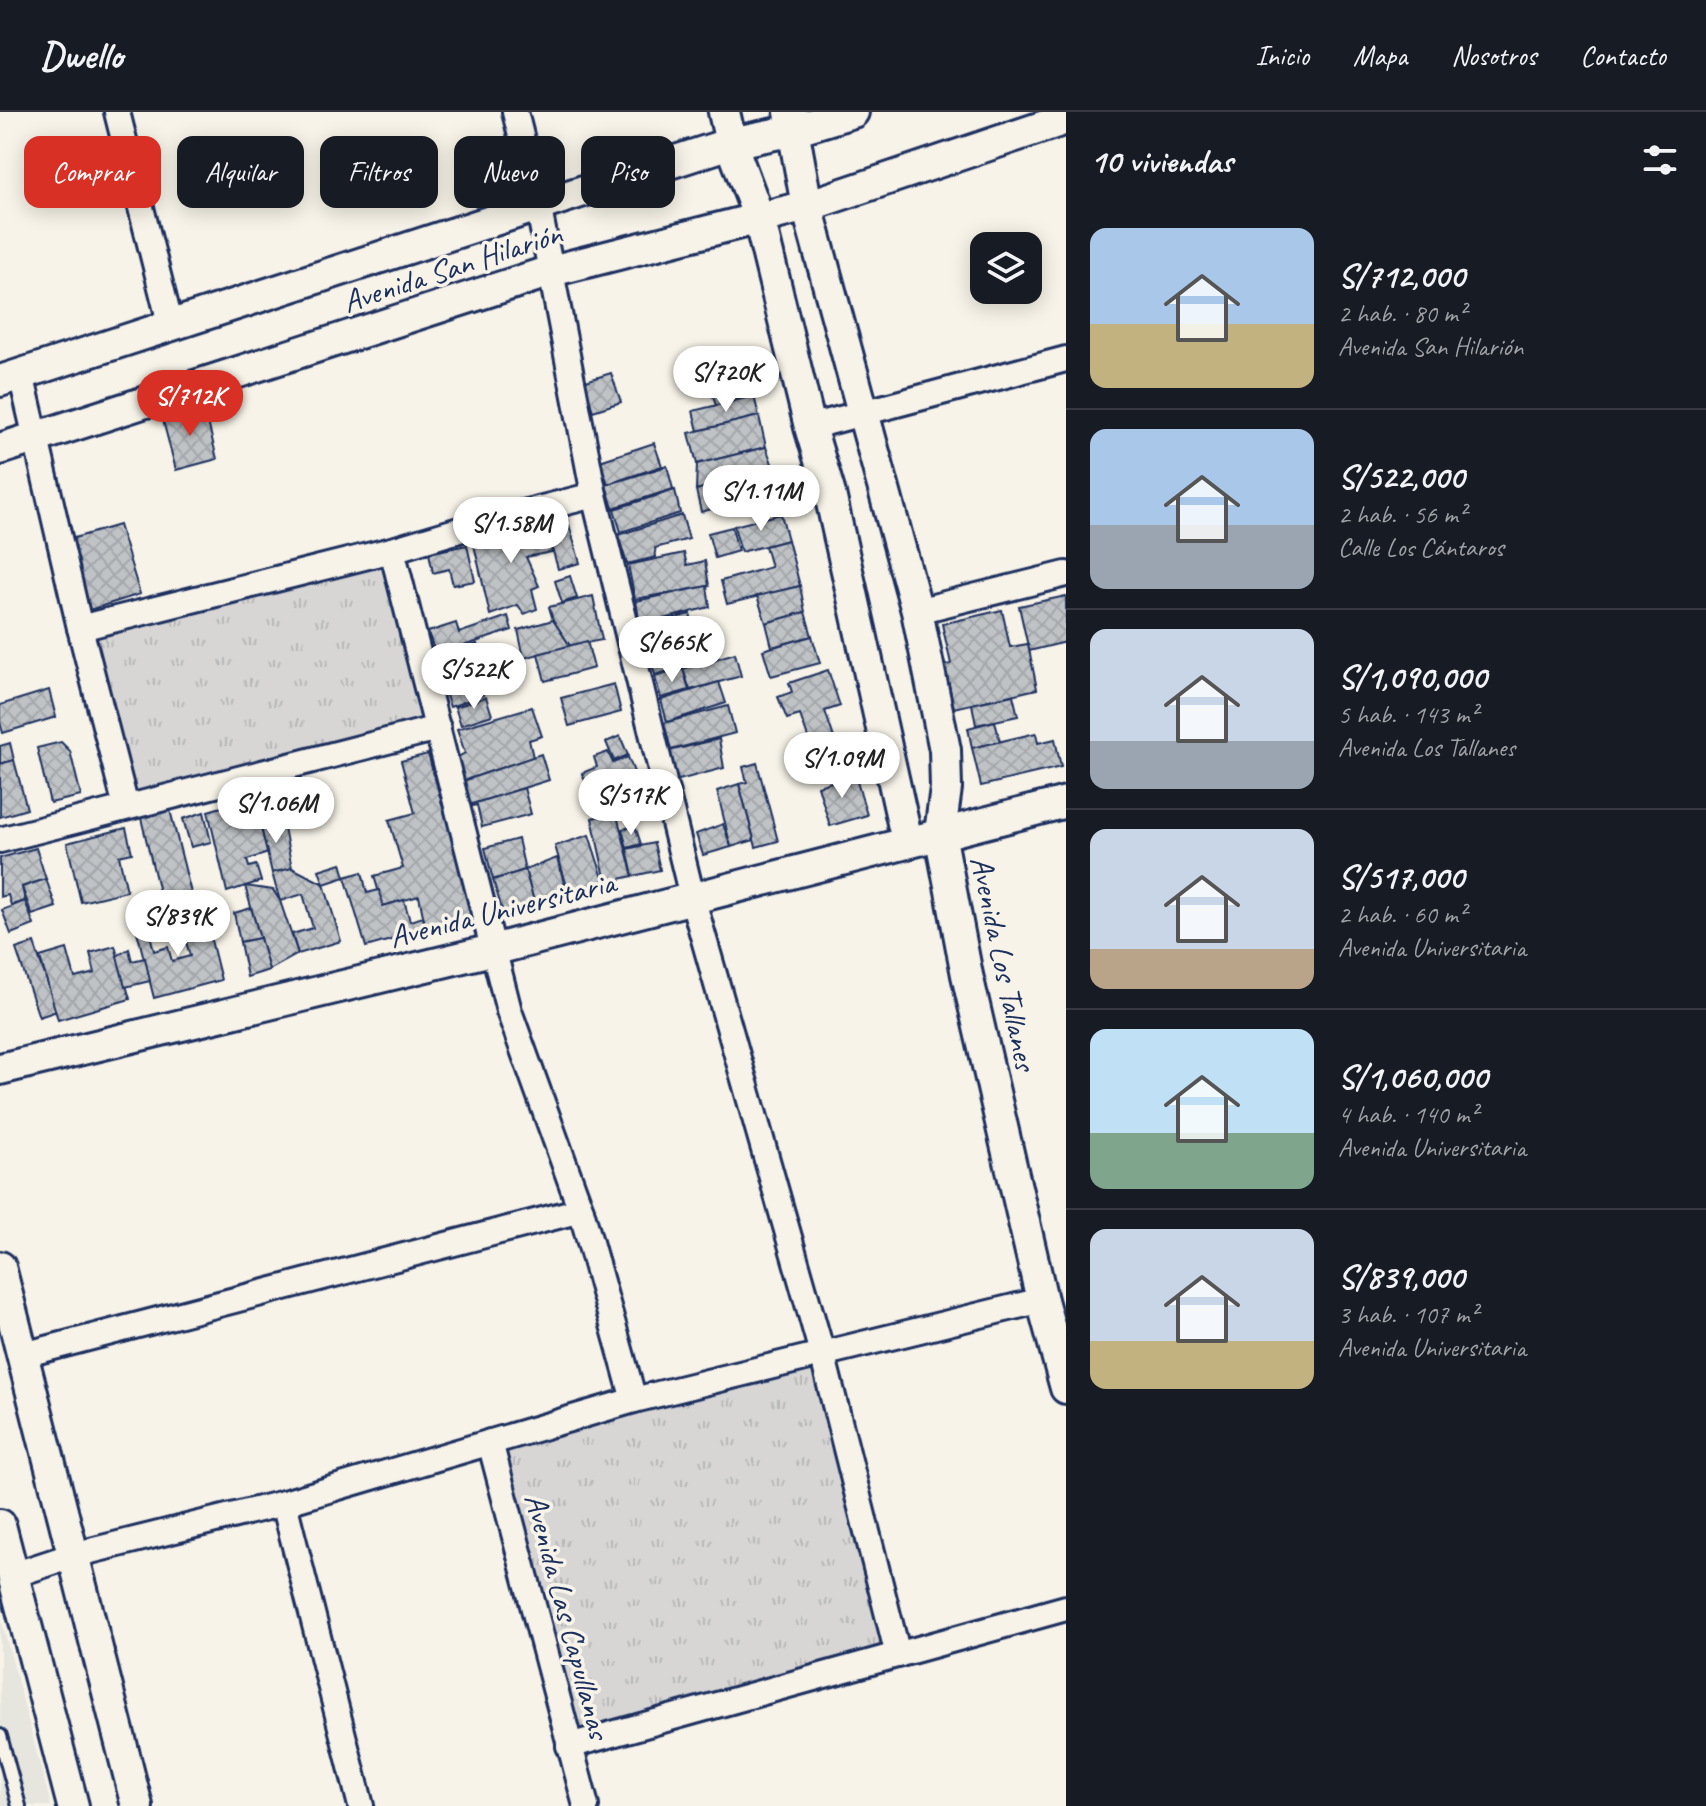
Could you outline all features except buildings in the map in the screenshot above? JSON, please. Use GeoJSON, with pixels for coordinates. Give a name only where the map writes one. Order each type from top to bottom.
{"type":"FeatureCollection","features":[{"type":"Feature","properties":{"kind":"street"},"geometry":{"type":"LineString","coordinates":[[117,112],[171,327]]}},
{"type":"Feature","properties":{"kind":"street"},"geometry":{"type":"LineString","coordinates":[[515,112],[521,136]]}},
{"type":"Feature","properties":{"kind":"street"},"geometry":{"type":"LineString","coordinates":[[724,112],[731,143],[759,218],[810,427],[830,494],[907,841]]}},
{"type":"Feature","properties":{"kind":"street","name":"Avenida San Hilarión"},"geometry":{"type":"LineString","coordinates":[[565,195],[792,121],[853,112]]}},
{"type":"Feature","properties":{"kind":"street","name":"Avenida San Hilarión"},"geometry":{"type":"LineString","coordinates":[[0,449],[551,271],[807,206],[1066,119]]}},
{"type":"Feature","properties":{"kind":"street","name":"Avenida Los Tallanes"},"geometry":{"type":"LineString","coordinates":[[792,121],[807,206],[917,611],[945,750],[946,788],[940,833],[967,975],[1054,1299],[1066,1388]]}},
{"type":"Feature","properties":{"kind":"street","name":"Avenida San Hilarión"},"geometry":{"type":"LineString","coordinates":[[10,378],[526,208]]}},
{"type":"Feature","properties":{"kind":"street"},"geometry":{"type":"LineString","coordinates":[[539,208],[594,495],[692,897],[822,1353],[898,1655]]}},
{"type":"Feature","properties":{"kind":"street"},"geometry":{"type":"LineString","coordinates":[[810,427],[1066,359]]}},
{"type":"Feature","properties":{"kind":"street"},"geometry":{"type":"LineString","coordinates":[[10,378],[36,438],[126,807]]}},
{"type":"Feature","properties":{"kind":"street"},"geometry":{"type":"LineString","coordinates":[[80,628],[392,550],[594,495]]}},
{"type":"Feature","properties":{"kind":"street"},"geometry":{"type":"LineString","coordinates":[[392,550],[509,1011],[581,1210],[634,1400]]}},
{"type":"Feature","properties":{"kind":"street"},"geometry":{"type":"LineString","coordinates":[[917,611],[1066,574]]}},
{"type":"Feature","properties":{"kind":"street"},"geometry":{"type":"LineString","coordinates":[[0,840],[438,728]]}},
{"type":"Feature","properties":{"kind":"street","name":"Avenida Universitaria"},"geometry":{"type":"LineString","coordinates":[[0,1069],[492,950],[1066,802]]}},
{"type":"Feature","properties":{"kind":"street"},"geometry":{"type":"LineString","coordinates":[[23,1355],[581,1210]]}},
{"type":"Feature","properties":{"kind":"street"},"geometry":{"type":"LineString","coordinates":[[0,1267],[137,1806]]}},
{"type":"Feature","properties":{"kind":"street"},"geometry":{"type":"LineString","coordinates":[[6,1577],[74,1555],[284,1503],[634,1400],[1054,1299]]}},
{"type":"Feature","properties":{"kind":"street","name":"Avenida Las Capullanas"},"geometry":{"type":"LineString","coordinates":[[490,1442],[586,1806]]}},
{"type":"Feature","properties":{"kind":"street"},"geometry":{"type":"LineString","coordinates":[[284,1503],[361,1806]]}},
{"type":"Feature","properties":{"kind":"street"},"geometry":{"type":"LineString","coordinates":[[0,1525],[6,1577],[73,1806]]}},
{"type":"Feature","properties":{"kind":"street"},"geometry":{"type":"LineString","coordinates":[[569,1746],[1066,1608]]}},
{"type":"Feature","properties":{"kind":"lane"},"geometry":{"type":"LineString","coordinates":[[0,1736],[19,1806]]}},
{"type":"Feature","properties":{"kind":"shaded area"},"geometry":{"type":"Polygon","coordinates":[[[0,1615],[51,1806],[0,1806],[0,1615]]]}},
{"type":"Feature","properties":{"kind":"green space"},"geometry":{"type":"Polygon","coordinates":[[[392,550],[438,728],[126,807],[80,628],[392,550]]]}},
{"type":"Feature","properties":{"kind":"green space"},"geometry":{"type":"Polygon","coordinates":[[[810,1362],[887,1655],[576,1741],[499,1448],[810,1362]]]}}]}
